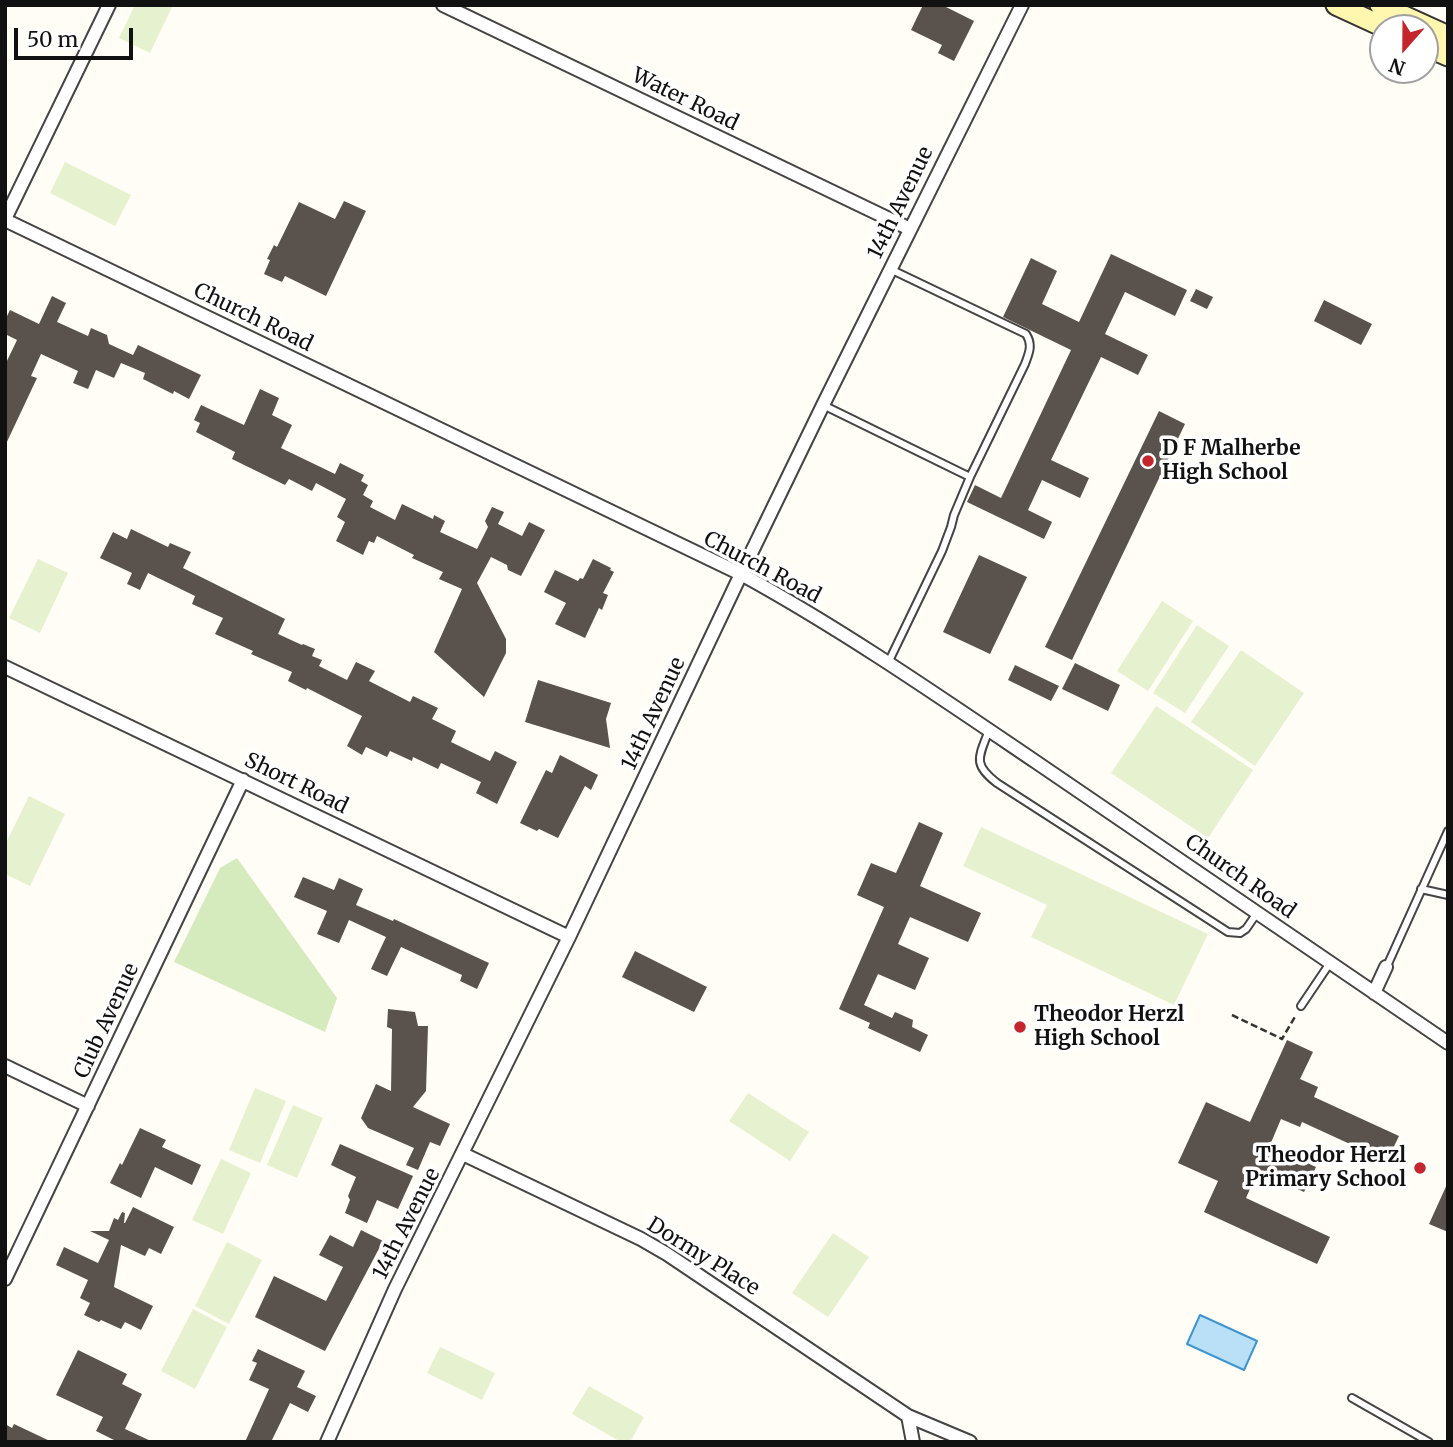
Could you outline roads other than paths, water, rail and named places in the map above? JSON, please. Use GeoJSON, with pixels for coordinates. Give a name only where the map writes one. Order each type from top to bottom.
{"type":"FeatureCollection","features":[{"type":"Feature","properties":{"kind":"main road"},"geometry":{"type":"LineString","coordinates":[[1336,5],[1369,20]]}},
{"type":"Feature","properties":{"kind":"main road"},"geometry":{"type":"LineString","coordinates":[[1380,5],[1448,36]]}},
{"type":"Feature","properties":{"kind":"street"},"geometry":{"type":"LineString","coordinates":[[5,220],[109,5]]}},
{"type":"Feature","properties":{"kind":"street","name":"Water Road"},"geometry":{"type":"LineString","coordinates":[[443,5],[910,229]]}},
{"type":"Feature","properties":{"kind":"street","name":"14th Avenue"},"geometry":{"type":"LineString","coordinates":[[327,1442],[395,1289],[569,937],[823,405],[1022,5]]}},
{"type":"Feature","properties":{"kind":"street","name":"Church Road"},"geometry":{"type":"LineString","coordinates":[[5,220],[741,574],[868,649],[1448,1043]]}},
{"type":"Feature","properties":{"kind":"street","name":"Short Road"},"geometry":{"type":"LineString","coordinates":[[5,667],[569,937]]}},
{"type":"Feature","properties":{"kind":"street","name":"Club Avenue"},"geometry":{"type":"LineString","coordinates":[[5,1279],[243,780]]}},
{"type":"Feature","properties":{"kind":"street"},"geometry":{"type":"LineString","coordinates":[[1374,993],[1386,967]]}},
{"type":"Feature","properties":{"kind":"street"},"geometry":{"type":"LineString","coordinates":[[5,1066],[88,1107]]}},
{"type":"Feature","properties":{"kind":"street","name":"Dormy Place"},"geometry":{"type":"LineString","coordinates":[[463,1154],[641,1238],[908,1416],[970,1442]]}},
{"type":"Feature","properties":{"kind":"street"},"geometry":{"type":"LineString","coordinates":[[908,1416],[913,1442]]}},
{"type":"Feature","properties":{"kind":"lane"},"geometry":{"type":"LineString","coordinates":[[888,663],[942,551],[970,477],[1030,350],[1030,341],[1026,334],[890,269]]}},
{"type":"Feature","properties":{"kind":"lane"},"geometry":{"type":"LineString","coordinates":[[823,405],[970,477]]}},
{"type":"Feature","properties":{"kind":"lane"},"geometry":{"type":"LineString","coordinates":[[989,730],[980,760],[980,766],[987,775],[1227,932],[1240,933],[1246,929],[1257,912]]}},
{"type":"Feature","properties":{"kind":"lane"},"geometry":{"type":"LineString","coordinates":[[1386,967],[1448,831]]}},
{"type":"Feature","properties":{"kind":"lane"},"geometry":{"type":"LineString","coordinates":[[1421,889],[1448,895]]}},
{"type":"Feature","properties":{"kind":"lane"},"geometry":{"type":"LineString","coordinates":[[1301,1006],[1331,963]]}},
{"type":"Feature","properties":{"kind":"lane"},"geometry":{"type":"LineString","coordinates":[[1352,1398],[1429,1442]]}},
{"type":"Feature","properties":{"kind":"water"},"geometry":{"type":"Polygon","coordinates":[[[1200,1315],[1257,1341],[1244,1370],[1187,1344],[1200,1315]]]}},
{"type":"Feature","properties":{"kind":"place","name":"D F Malherbe High School"},"geometry":{"type":"Point","coordinates":[1148,461]}},
{"type":"Feature","properties":{"kind":"place","name":"Theodor Herzl High School"},"geometry":{"type":"Point","coordinates":[1020,1027]}},
{"type":"Feature","properties":{"kind":"place","name":"Theodor Herzl Primary School"},"geometry":{"type":"Point","coordinates":[1420,1168]}}]}
